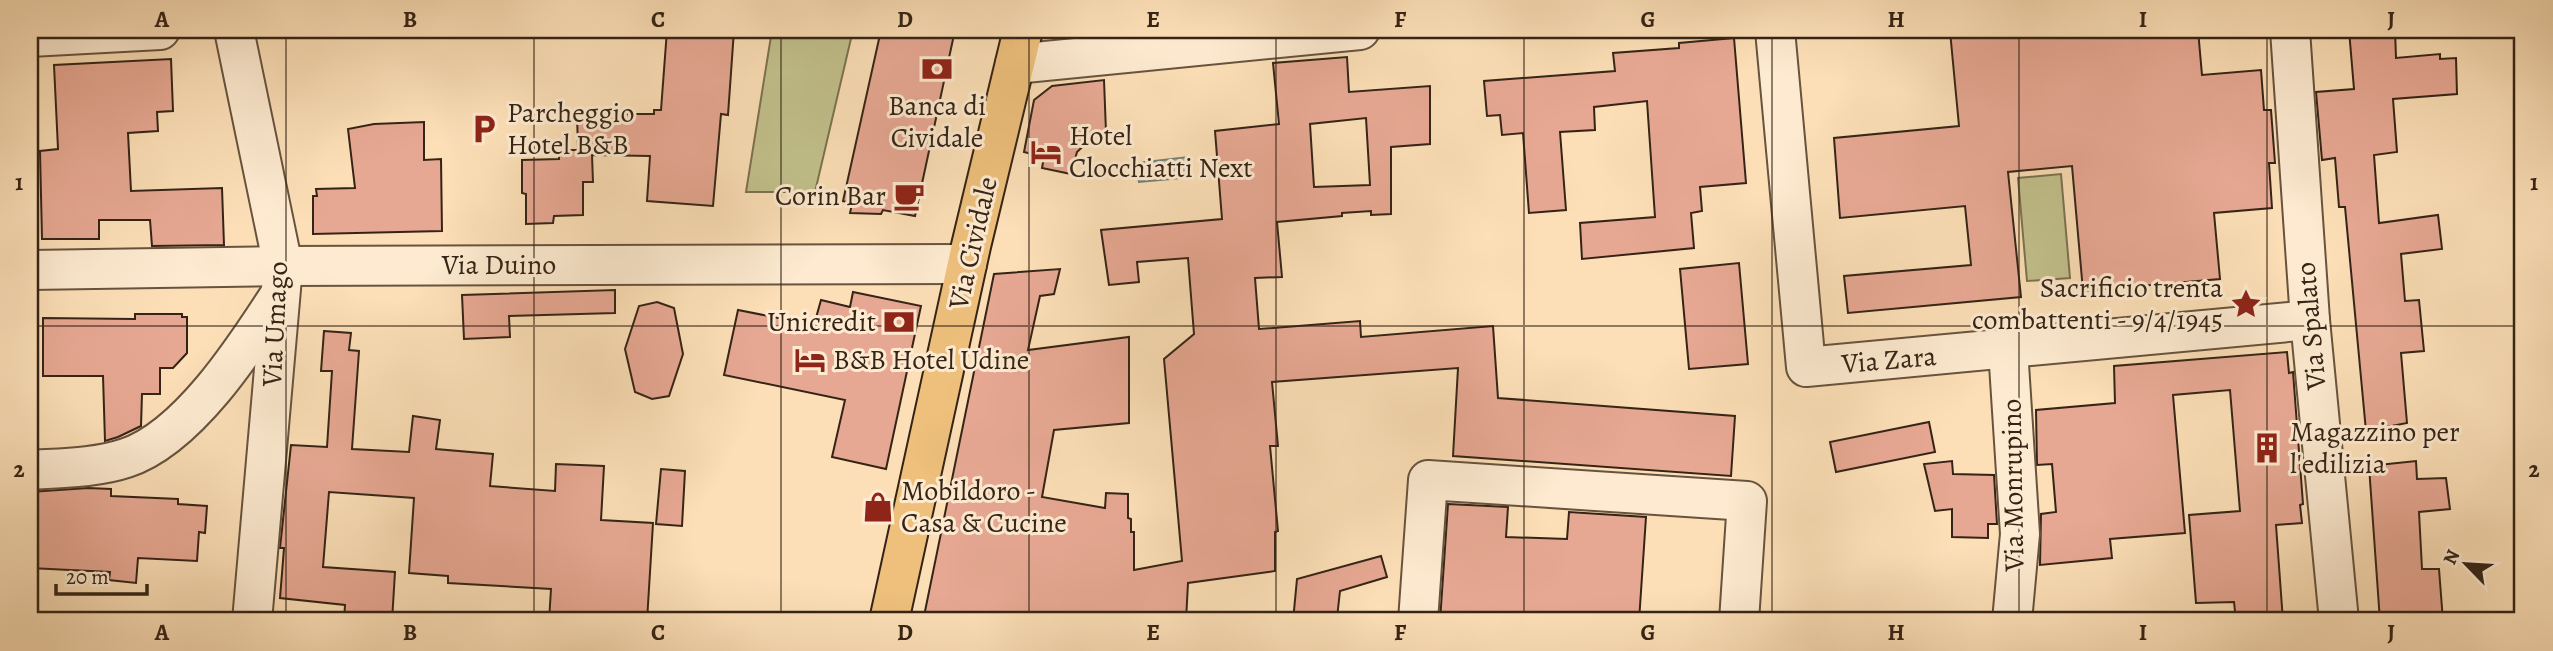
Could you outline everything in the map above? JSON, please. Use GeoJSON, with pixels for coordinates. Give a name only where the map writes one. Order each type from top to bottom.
{"type":"FeatureCollection","features":[{"type":"Feature","properties":{"kind":"main road","name":"Via Cividale"},"geometry":{"type":"LineString","coordinates":[[890,621],[967,264],[1019,47]]}},
{"type":"Feature","properties":{"kind":"street"},"geometry":{"type":"LineString","coordinates":[[30,37],[160,30]]}},
{"type":"Feature","properties":{"kind":"street","name":"Via Umago"},"geometry":{"type":"LineString","coordinates":[[234,30],[281,281],[252,621]]}},
{"type":"Feature","properties":{"kind":"street"},"geometry":{"type":"LineString","coordinates":[[1019,47],[1360,30]]}},
{"type":"Feature","properties":{"kind":"street","name":"Via Zara"},"geometry":{"type":"LineString","coordinates":[[1775,30],[1806,367],[2310,320]]}},
{"type":"Feature","properties":{"kind":"street","name":"Via Spalato"},"geometry":{"type":"LineString","coordinates":[[2290,30],[2310,320],[2339,621]]}},
{"type":"Feature","properties":{"kind":"street","name":"Via Duino"},"geometry":{"type":"LineString","coordinates":[[30,270],[281,281],[967,264]]}},
{"type":"Feature","properties":{"kind":"street"},"geometry":{"type":"LineString","coordinates":[[30,470],[78,467],[127,458],[169,434],[207,394],[246,346],[281,281]]}},
{"type":"Feature","properties":{"kind":"street","name":"Via Monrupino"},"geometry":{"type":"LineString","coordinates":[[2008,349],[2020,534],[2011,621]]}},
{"type":"Feature","properties":{"kind":"street"},"geometry":{"type":"LineString","coordinates":[[1418,621],[1428,480],[1747,501],[1739,621]]}},
{"type":"Feature","properties":{"kind":"shaded area"},"geometry":{"type":"Polygon","coordinates":[[[772,30],[853,30],[815,192],[746,192],[772,30]]]}},
{"type":"Feature","properties":{"kind":"shaded area"},"geometry":{"type":"Polygon","coordinates":[[[1188,157],[1191,177],[1139,182],[1136,163],[1188,157]]]}},
{"type":"Feature","properties":{"kind":"shaded area"},"geometry":{"type":"Polygon","coordinates":[[[2061,174],[2070,278],[2027,281],[2018,178],[2061,174]]]}},
{"type":"Feature","properties":{"kind":"building"},"geometry":{"type":"Polygon","coordinates":[[[667,30],[734,30],[728,115],[721,114],[713,206],[647,201],[650,156],[592,155],[593,182],[583,182],[583,215],[554,216],[553,223],[526,224],[522,160],[559,159],[559,150],[578,150],[577,114],[654,114],[654,110],[661,110],[667,30]]]}},
{"type":"Feature","properties":{"kind":"building"},"geometry":{"type":"Polygon","coordinates":[[[881,30],[955,30],[915,216],[883,210],[881,214],[850,213],[852,204],[843,201],[881,30]]]}},
{"type":"Feature","properties":{"kind":"building"},"geometry":{"type":"Polygon","coordinates":[[[2198,30],[2202,75],[2261,70],[2264,110],[2271,110],[2275,163],[2269,163],[2272,208],[2214,213],[2220,279],[2083,291],[2072,166],[2008,172],[2021,297],[1848,313],[1844,276],[1971,265],[1965,206],[1840,218],[1834,138],[1959,126],[1950,31],[2198,30]]]}},
{"type":"Feature","properties":{"kind":"building"},"geometry":{"type":"Polygon","coordinates":[[[2349,30],[2395,30],[2396,58],[2440,54],[2440,59],[2456,58],[2457,94],[2393,99],[2397,152],[2374,155],[2379,223],[2438,215],[2442,249],[2401,254],[2405,301],[2419,300],[2424,351],[2401,353],[2407,423],[2366,431],[2345,207],[2339,207],[2335,158],[2322,160],[2316,92],[2354,89],[2349,30]]]}},
{"type":"Feature","properties":{"kind":"building"},"geometry":{"type":"Polygon","coordinates":[[[1734,38],[1746,183],[1700,187],[1702,211],[1691,213],[1694,248],[1582,259],[1580,223],[1655,217],[1647,101],[1594,107],[1595,130],[1560,132],[1566,210],[1529,213],[1523,133],[1502,135],[1500,115],[1487,116],[1484,81],[1615,71],[1613,53],[1679,48],[1679,43],[1734,38]]]}},
{"type":"Feature","properties":{"kind":"building"},"geometry":{"type":"Polygon","coordinates":[[[1347,57],[1349,92],[1430,86],[1430,144],[1391,147],[1391,214],[1371,215],[1371,211],[1342,213],[1342,216],[1277,222],[1282,277],[1255,278],[1259,329],[1360,321],[1361,337],[1493,326],[1498,398],[1735,416],[1731,476],[1453,456],[1458,368],[1272,382],[1278,446],[1270,446],[1278,531],[1275,532],[1275,571],[1188,583],[1186,621],[923,621],[994,274],[1060,269],[1054,294],[1040,296],[1028,350],[1129,337],[1129,423],[1054,430],[1042,497],[1105,508],[1106,493],[1128,494],[1128,518],[1131,519],[1131,532],[1134,532],[1134,570],[1182,561],[1164,359],[1194,334],[1188,258],[1137,262],[1139,282],[1109,285],[1101,230],[1222,219],[1215,131],[1279,124],[1273,63],[1347,57]],[[1366,118],[1310,124],[1314,187],[1370,185],[1366,118]]]}},
{"type":"Feature","properties":{"kind":"building"},"geometry":{"type":"Polygon","coordinates":[[[171,59],[173,111],[157,112],[158,131],[128,133],[131,191],[222,188],[224,245],[152,246],[150,220],[99,220],[99,239],[42,239],[40,151],[58,149],[54,65],[171,59]]]}},
{"type":"Feature","properties":{"kind":"building"},"geometry":{"type":"Polygon","coordinates":[[[1104,80],[1106,132],[1098,132],[1077,152],[1071,174],[1042,168],[1044,157],[1024,152],[1034,100],[1052,86],[1104,80]]]}},
{"type":"Feature","properties":{"kind":"building"},"geometry":{"type":"Polygon","coordinates":[[[424,122],[424,160],[441,159],[442,231],[313,234],[313,196],[317,196],[316,189],[355,188],[348,129],[374,124],[424,122]]]}},
{"type":"Feature","properties":{"kind":"building"},"geometry":{"type":"Polygon","coordinates":[[[1739,263],[1748,364],[1689,369],[1680,269],[1739,263]]]}},
{"type":"Feature","properties":{"kind":"building"},"geometry":{"type":"Polygon","coordinates":[[[615,290],[615,313],[509,316],[510,337],[464,339],[462,295],[615,290]]]}},
{"type":"Feature","properties":{"kind":"building"},"geometry":{"type":"Polygon","coordinates":[[[853,292],[921,306],[886,469],[832,457],[845,400],[724,375],[738,310],[814,325],[821,300],[850,307],[853,292]]]}},
{"type":"Feature","properties":{"kind":"building"},"geometry":{"type":"Polygon","coordinates":[[[657,302],[674,308],[683,354],[669,396],[652,399],[635,392],[625,349],[639,306],[657,302]]]}},
{"type":"Feature","properties":{"kind":"building"},"geometry":{"type":"Polygon","coordinates":[[[135,314],[182,314],[182,317],[187,317],[187,353],[173,368],[160,368],[160,394],[142,394],[141,426],[105,441],[103,376],[43,376],[43,318],[135,319],[135,314]]]}},
{"type":"Feature","properties":{"kind":"building"},"geometry":{"type":"Polygon","coordinates":[[[324,331],[351,333],[349,350],[359,351],[352,449],[409,452],[413,416],[440,420],[436,449],[493,454],[490,486],[555,491],[556,464],[604,466],[601,520],[653,523],[647,621],[549,621],[551,589],[448,583],[448,576],[409,573],[414,498],[329,492],[323,567],[395,572],[392,621],[344,621],[345,605],[280,598],[284,548],[280,548],[291,445],[327,447],[332,371],[321,371],[324,331]]]}},
{"type":"Feature","properties":{"kind":"building"},"geometry":{"type":"Polygon","coordinates":[[[2287,352],[2289,373],[2293,372],[2303,504],[2300,505],[2302,523],[2276,525],[2283,621],[2236,621],[2234,602],[2196,603],[2189,515],[2240,511],[2230,390],[2173,395],[2185,533],[2110,539],[2112,558],[2040,565],[2041,514],[2056,512],[2052,464],[2037,465],[2036,410],[2115,403],[2114,366],[2287,352]]]}},
{"type":"Feature","properties":{"kind":"building"},"geometry":{"type":"Polygon","coordinates":[[[1929,422],[1935,452],[1836,472],[1830,442],[1929,422]]]}},
{"type":"Feature","properties":{"kind":"building"},"geometry":{"type":"Polygon","coordinates":[[[1952,461],[1953,474],[1994,475],[1997,524],[1988,524],[1988,538],[1952,537],[1952,509],[1935,511],[1924,464],[1952,461]]]}},
{"type":"Feature","properties":{"kind":"building"},"geometry":{"type":"Polygon","coordinates":[[[2416,461],[2417,479],[2446,478],[2450,509],[2419,512],[2422,569],[2439,569],[2443,621],[2380,621],[2369,466],[2416,461]]]}},
{"type":"Feature","properties":{"kind":"building"},"geometry":{"type":"Polygon","coordinates":[[[661,469],[685,471],[682,526],[656,524],[661,469]]]}},
{"type":"Feature","properties":{"kind":"building"},"geometry":{"type":"Polygon","coordinates":[[[111,489],[111,496],[178,499],[178,504],[207,506],[205,533],[199,532],[197,561],[138,558],[136,583],[109,580],[110,572],[30,568],[30,492],[111,489]]]}},
{"type":"Feature","properties":{"kind":"building"},"geometry":{"type":"Polygon","coordinates":[[[1448,504],[1508,507],[1506,537],[1567,539],[1569,512],[1646,517],[1639,621],[1440,621],[1448,504]]]}},
{"type":"Feature","properties":{"kind":"building"},"geometry":{"type":"Polygon","coordinates":[[[1381,556],[1387,577],[1340,591],[1337,618],[1325,617],[1325,621],[1293,621],[1297,579],[1381,556]]]}},
{"type":"Feature","properties":{"kind":"place","name":"Banca di Cividale"},"geometry":{"type":"Point","coordinates":[937,69]}},
{"type":"Feature","properties":{"kind":"place","name":"Parcheggio Hotel B&B"},"geometry":{"type":"Point","coordinates":[484,129]}},
{"type":"Feature","properties":{"kind":"place","name":"Hotel Clocchiatti Next"},"geometry":{"type":"Point","coordinates":[1046,152]}},
{"type":"Feature","properties":{"kind":"place","name":"Corin Bar"},"geometry":{"type":"Point","coordinates":[909,196]}},
{"type":"Feature","properties":{"kind":"place","name":"Sacrificio trenta combattenti - 9/4/1945"},"geometry":{"type":"Point","coordinates":[2246,304]}},
{"type":"Feature","properties":{"kind":"place","name":"Unicredit"},"geometry":{"type":"Point","coordinates":[899,322]}},
{"type":"Feature","properties":{"kind":"place","name":"B&B Hotel Udine"},"geometry":{"type":"Point","coordinates":[810,360]}},
{"type":"Feature","properties":{"kind":"place","name":"Magazzino per l'edilizia"},"geometry":{"type":"Point","coordinates":[2267,448]}},
{"type":"Feature","properties":{"kind":"place","name":"Mobildoro - Casa & Cucine"},"geometry":{"type":"Point","coordinates":[878,507]}}]}
